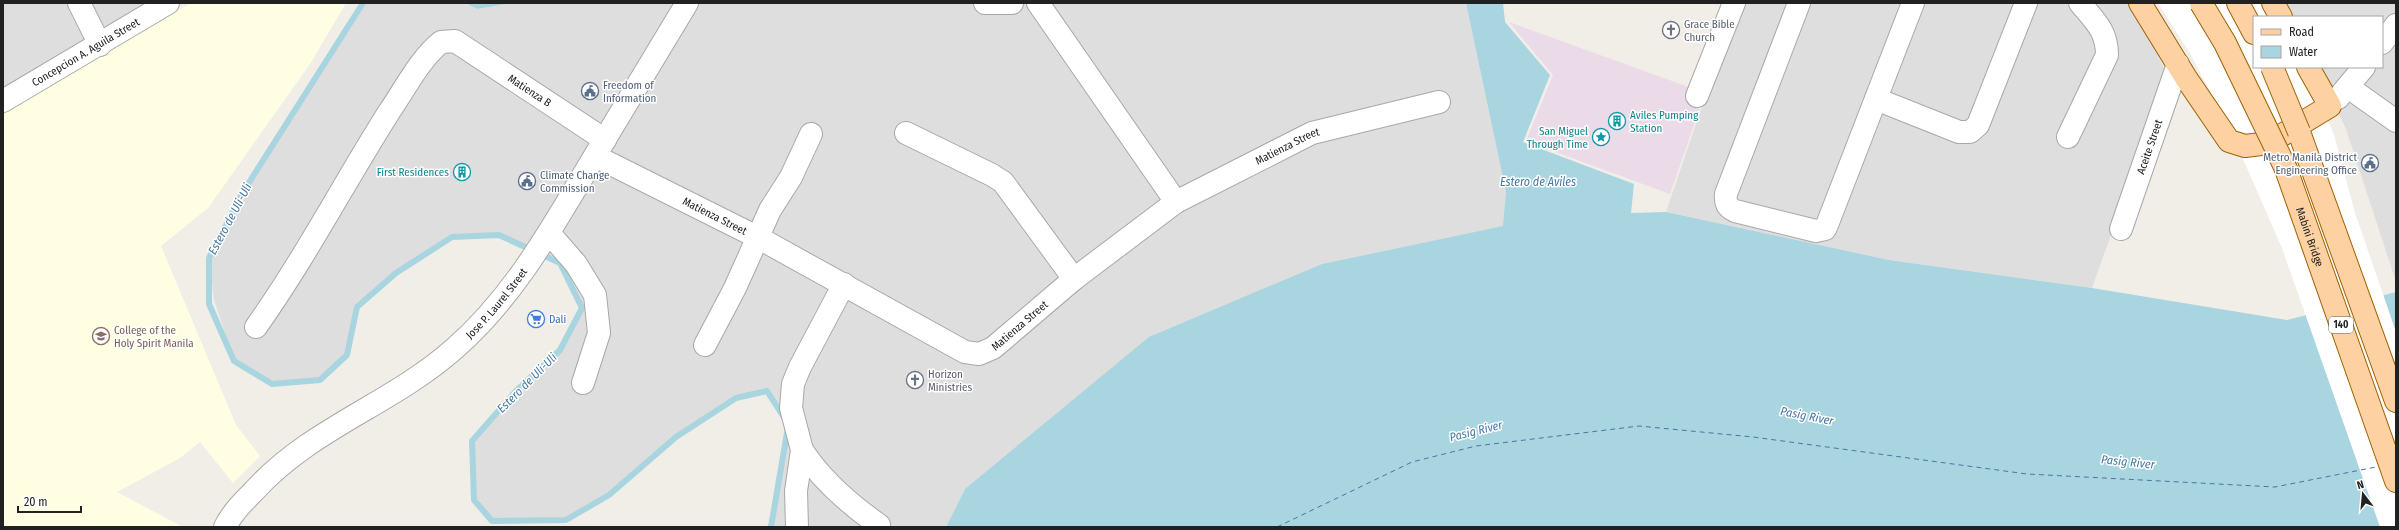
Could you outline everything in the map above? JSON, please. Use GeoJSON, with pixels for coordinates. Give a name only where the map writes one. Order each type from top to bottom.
{"type":"FeatureCollection","features":[{"type":"Feature","properties":{"kind":"main road"},"geometry":{"type":"LineString","coordinates":[[2140,3],[2222,133],[2229,141],[2245,146],[2269,143],[2330,106],[2309,68]]}},
{"type":"Feature","properties":{"kind":"main road","name":"Mabini Bridge"},"geometry":{"type":"LineString","coordinates":[[2201,3],[2225,43],[2286,169],[2396,481]]}},
{"type":"Feature","properties":{"kind":"main road"},"geometry":{"type":"LineString","coordinates":[[2238,3],[2253,31]]}},
{"type":"Feature","properties":{"kind":"main road"},"geometry":{"type":"LineString","coordinates":[[2273,3],[2280,16]]}},
{"type":"Feature","properties":{"kind":"main road","name":"140"},"geometry":{"type":"LineString","coordinates":[[2272,68],[2314,171],[2396,401]]}},
{"type":"Feature","properties":{"kind":"street"},"geometry":{"type":"LineString","coordinates":[[79,3],[100,45]]}},
{"type":"Feature","properties":{"kind":"street","name":"Concepcion A. Aguila Street"},"geometry":{"type":"LineString","coordinates":[[3,101],[100,45],[168,3]]}},
{"type":"Feature","properties":{"kind":"street","name":"Jose P. Laurel Street"},"geometry":{"type":"LineString","coordinates":[[225,527],[231,516],[271,472],[310,441],[409,382],[455,349],[498,303],[546,239],[687,3]]}},
{"type":"Feature","properties":{"kind":"street"},"geometry":{"type":"LineString","coordinates":[[985,3],[1012,3]]}},
{"type":"Feature","properties":{"kind":"street"},"geometry":{"type":"LineString","coordinates":[[1038,3],[1176,202]]}},
{"type":"Feature","properties":{"kind":"street"},"geometry":{"type":"LineString","coordinates":[[1697,96],[1734,3]]}},
{"type":"Feature","properties":{"kind":"street"},"geometry":{"type":"LineString","coordinates":[[1799,3],[1726,194],[1727,205],[1735,211],[1810,231],[1821,231],[1825,229],[1913,3]]}},
{"type":"Feature","properties":{"kind":"street"},"geometry":{"type":"LineString","coordinates":[[1876,99],[1959,132],[1970,132],[1978,125],[2026,3]]}},
{"type":"Feature","properties":{"kind":"street"},"geometry":{"type":"LineString","coordinates":[[2068,137],[2106,55],[2107,41],[2102,30],[2080,3]]}},
{"type":"Feature","properties":{"kind":"street"},"geometry":{"type":"LineString","coordinates":[[2383,42],[2396,25]]}},
{"type":"Feature","properties":{"kind":"street","name":"Matienza B"},"geometry":{"type":"LineString","coordinates":[[256,327],[288,282],[372,138],[430,51],[441,42],[455,41],[600,148]]}},
{"type":"Feature","properties":{"kind":"street","name":"Aceite Street"},"geometry":{"type":"LineString","coordinates":[[2121,229],[2178,64]]}},
{"type":"Feature","properties":{"kind":"street"},"geometry":{"type":"LineString","coordinates":[[2330,106],[2363,68]]}},
{"type":"Feature","properties":{"kind":"street"},"geometry":{"type":"LineString","coordinates":[[2348,87],[2396,121]]}},
{"type":"Feature","properties":{"kind":"street","name":"Matienza Street"},"geometry":{"type":"LineString","coordinates":[[600,148],[965,352],[979,354],[993,348],[1074,279],[1176,202],[1312,133],[1439,102]]}},
{"type":"Feature","properties":{"kind":"street"},"geometry":{"type":"LineString","coordinates":[[906,133],[992,175],[1003,182],[1074,279]]}},
{"type":"Feature","properties":{"kind":"street"},"geometry":{"type":"LineString","coordinates":[[705,345],[735,288],[770,210],[791,177],[811,134]]}},
{"type":"Feature","properties":{"kind":"street"},"geometry":{"type":"LineString","coordinates":[[546,239],[576,264],[595,295],[599,333],[582,383]]}},
{"type":"Feature","properties":{"kind":"street"},"geometry":{"type":"LineString","coordinates":[[844,284],[794,384],[791,408],[802,450],[814,470],[848,503],[879,525]]}},
{"type":"Feature","properties":{"kind":"street"},"geometry":{"type":"LineString","coordinates":[[797,527],[796,491],[802,450]]}},
{"type":"Feature","properties":{"kind":"shaded area"},"geometry":{"type":"Polygon","coordinates":[[[3,3],[146,3],[3,88],[3,3]]]}},
{"type":"Feature","properties":{"kind":"shaded area","name":"College of the Holy Spirit Manila"},"geometry":{"type":"Polygon","coordinates":[[[191,3],[346,3],[310,64],[208,208],[161,246],[236,425],[260,456],[233,483],[200,442],[180,458],[117,492],[183,527],[3,527],[3,114],[191,3]]]}},
{"type":"Feature","properties":{"kind":"shaded area"},"geometry":{"type":"Polygon","coordinates":[[[363,3],[466,3],[477,9],[511,3],[1466,3],[1506,192],[1504,226],[1322,264],[965,489],[946,527],[771,527],[789,425],[766,391],[736,398],[677,437],[609,495],[566,520],[492,521],[474,500],[472,441],[515,392],[560,350],[582,308],[560,263],[499,235],[452,237],[396,273],[357,307],[347,355],[320,380],[272,384],[234,361],[214,299],[209,258],[243,192],[363,3]]]}},
{"type":"Feature","properties":{"kind":"shaded area"},"geometry":{"type":"Polygon","coordinates":[[[1741,3],[2132,3],[2168,76],[2092,288],[1889,260],[1666,212],[1714,71],[1741,3]]]}},
{"type":"Feature","properties":{"kind":"shaded area"},"geometry":{"type":"Polygon","coordinates":[[[2282,3],[2396,3],[2396,282],[2346,129],[2316,68],[2383,68],[2383,16],[2290,16],[2282,3]]]}},
{"type":"Feature","properties":{"kind":"shaded area"},"geometry":{"type":"Polygon","coordinates":[[[1509,22],[1705,93],[1670,194],[1526,141],[1553,75],[1509,22]]]}},
{"type":"Feature","properties":{"kind":"water"},"geometry":{"type":"Polygon","coordinates":[[[466,3],[511,3],[477,9],[466,3]]]}},
{"type":"Feature","properties":{"kind":"water"},"geometry":{"type":"Polygon","coordinates":[[[1466,3],[1503,3],[1505,22],[1550,75],[1523,142],[1634,184],[1631,213],[1666,212],[1889,260],[2092,288],[2287,320],[2396,292],[2396,527],[946,527],[965,489],[1149,337],[1322,264],[1503,226],[1506,192],[1466,3]]]}},
{"type":"Feature","properties":{"kind":"pier"},"geometry":{"type":"Polygon","coordinates":[[[2158,3],[2269,3],[2277,16],[2253,16],[2253,68],[2306,68],[2334,135],[2355,213],[2396,332],[2396,527],[2380,527],[2282,248],[2233,136],[2191,55],[2158,3]]]}},
{"type":"Feature","properties":{"kind":"waterway","name":"Estero de Uli-Uli"},"geometry":{"type":"LineString","coordinates":[[363,3],[243,192],[209,258],[209,304],[234,361],[272,384],[320,380],[347,355],[357,307],[396,273],[452,237],[499,235],[560,263],[582,308],[560,350],[515,392],[472,441],[474,500],[492,521],[566,520],[609,495],[676,437],[736,398],[767,391],[785,419]]}},
{"type":"Feature","properties":{"kind":"waterway","name":"Estero de Uli-Uli"},"geometry":{"type":"LineString","coordinates":[[771,527],[788,427]]}},
{"type":"Feature","properties":{"kind":"ferry route"},"geometry":{"type":"LineString","coordinates":[[1277,527],[1412,462],[1476,446],[1639,426],[1753,437],[2027,474],[2275,487],[2381,466]]}},
{"type":"Feature","properties":{"kind":"place","name":"Grace Bible Church"},"geometry":{"type":"Point","coordinates":[1671,30]}},
{"type":"Feature","properties":{"kind":"place","name":"Freedom of Information"},"geometry":{"type":"Point","coordinates":[590,91]}},
{"type":"Feature","properties":{"kind":"place","name":"Aviles Pumping Station"},"geometry":{"type":"Point","coordinates":[1617,121]}},
{"type":"Feature","properties":{"kind":"place","name":"San Miguel Through Time"},"geometry":{"type":"Point","coordinates":[1601,137]}},
{"type":"Feature","properties":{"kind":"place","name":"Metro Manila District Engineering Office"},"geometry":{"type":"Point","coordinates":[2370,163]}},
{"type":"Feature","properties":{"kind":"place","name":"First Residences"},"geometry":{"type":"Point","coordinates":[462,172]}},
{"type":"Feature","properties":{"kind":"place","name":"Climate Change Commission"},"geometry":{"type":"Point","coordinates":[527,181]}},
{"type":"Feature","properties":{"kind":"place","name":"Dali"},"geometry":{"type":"Point","coordinates":[536,319]}},
{"type":"Feature","properties":{"kind":"place","name":"College of the Holy Spirit Manila"},"geometry":{"type":"Point","coordinates":[101,336]}},
{"type":"Feature","properties":{"kind":"place","name":"Horizon Ministries"},"geometry":{"type":"Point","coordinates":[915,380]}},
{"type":"Feature","properties":{"kind":"water label","name":"Estero de Aviles"},"geometry":{"type":"Point","coordinates":[1538,182]}},
{"type":"Feature","properties":{"kind":"water label","name":"Pasig River"},"geometry":{"type":"Point","coordinates":[1807,416]}},
{"type":"Feature","properties":{"kind":"water label","name":"Pasig River"},"geometry":{"type":"Point","coordinates":[1476,431]}},
{"type":"Feature","properties":{"kind":"water label","name":"Pasig River"},"geometry":{"type":"Point","coordinates":[2128,462]}}]}
